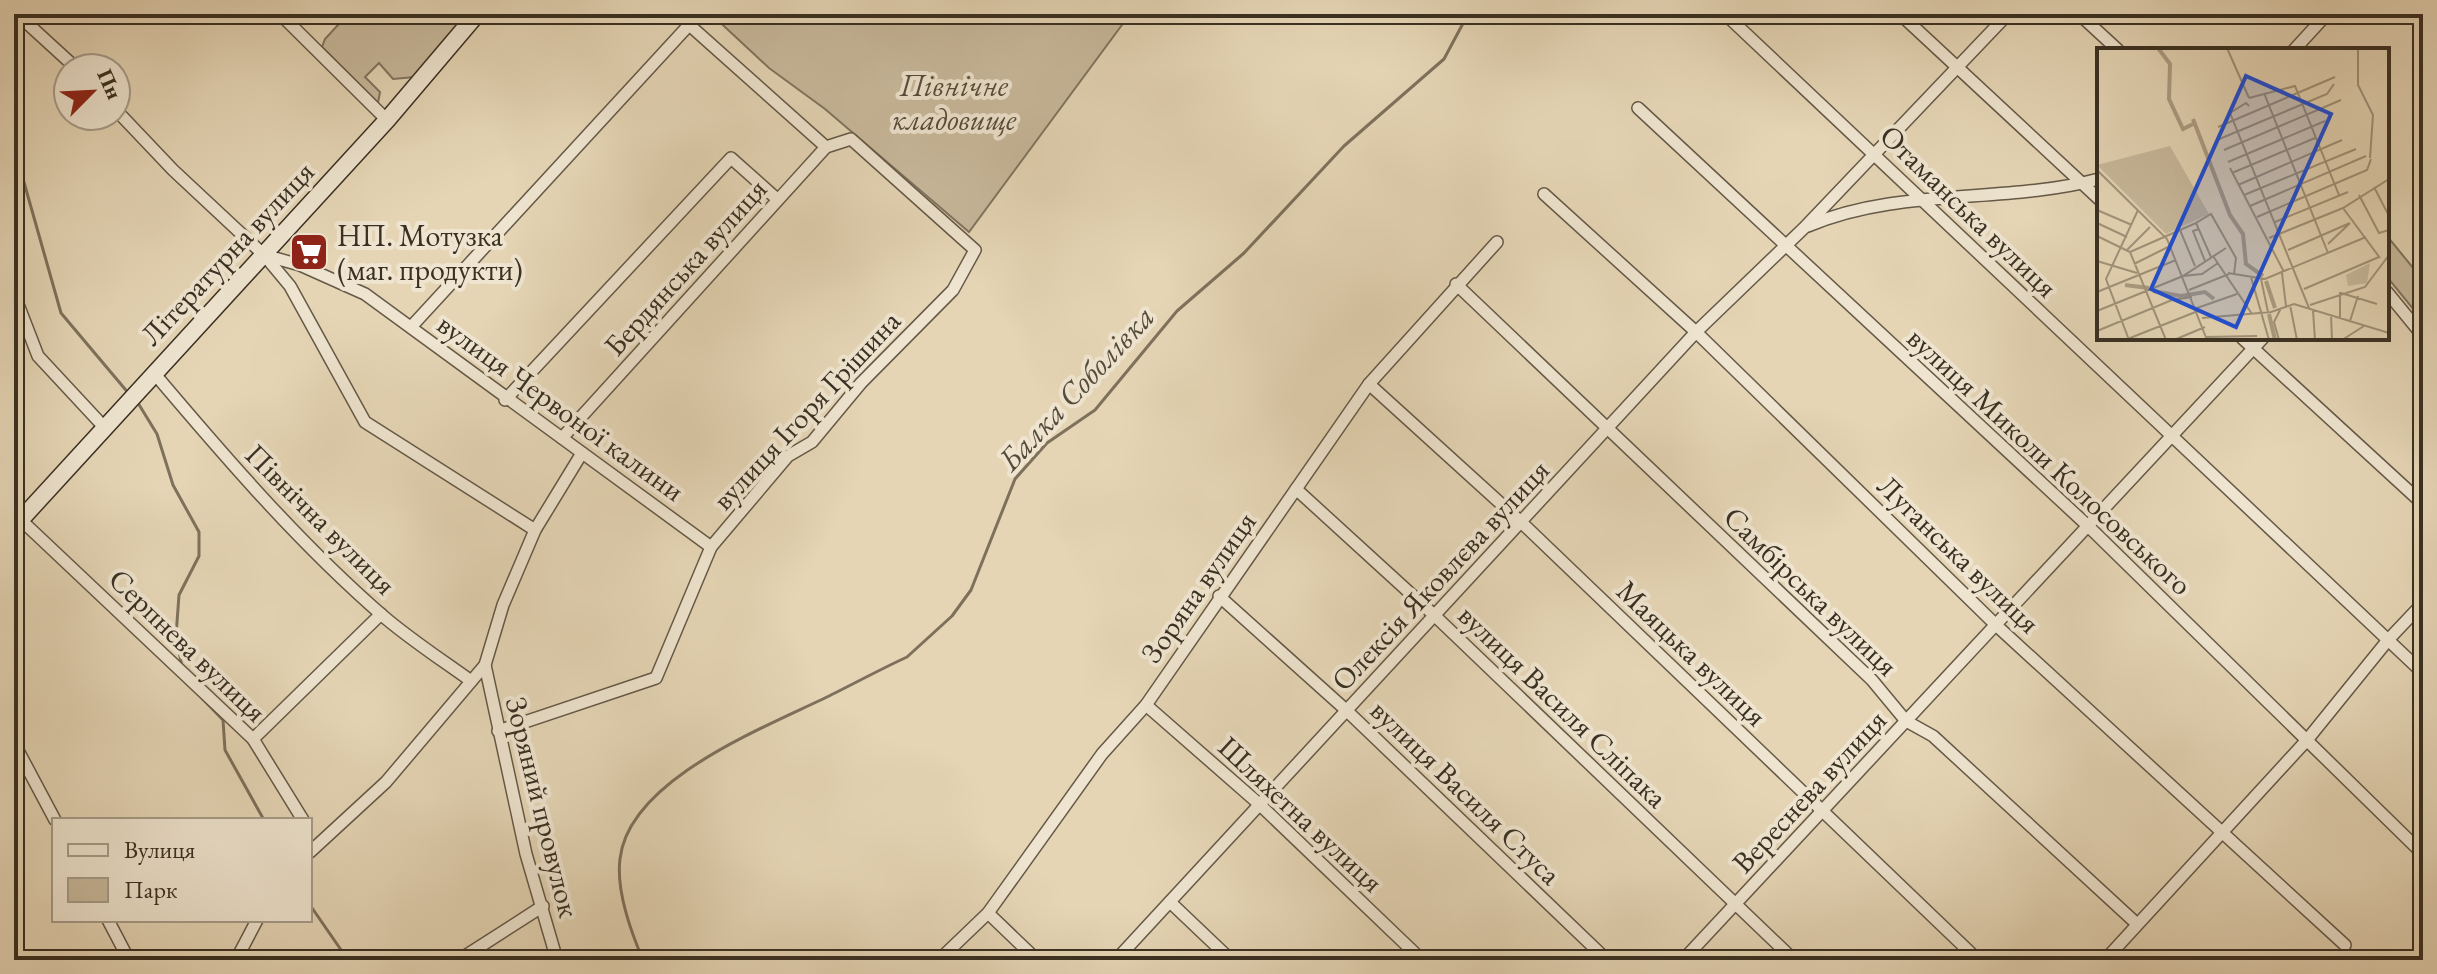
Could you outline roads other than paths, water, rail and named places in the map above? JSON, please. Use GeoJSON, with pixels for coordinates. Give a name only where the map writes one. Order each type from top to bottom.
{"type":"FeatureCollection","features":[{"type":"Feature","properties":{"kind":"street"},"geometry":{"type":"LineString","coordinates":[[17,14],[59,52]]}},
{"type":"Feature","properties":{"kind":"street"},"geometry":{"type":"LineString","coordinates":[[280,14],[387,120]]}},
{"type":"Feature","properties":{"kind":"street","name":"Літературна вулиця"},"geometry":{"type":"LineString","coordinates":[[18,523],[387,120],[477,14]]}},
{"type":"Feature","properties":{"kind":"street"},"geometry":{"type":"LineString","coordinates":[[677,14],[826,147]]}},
{"type":"Feature","properties":{"kind":"street","name":"Отаманська вулиця"},"geometry":{"type":"LineString","coordinates":[[1725,14],[2423,673]]}},
{"type":"Feature","properties":{"kind":"street"},"geometry":{"type":"LineString","coordinates":[[1900,14],[2097,197]]}},
{"type":"Feature","properties":{"kind":"street","name":"Олексія Яковлєва вулиця"},"geometry":{"type":"LineString","coordinates":[[1116,960],[1258,803],[1610,429],[1696,332],[1804,228],[2008,14]]}},
{"type":"Feature","properties":{"kind":"street"},"geometry":{"type":"LineString","coordinates":[[2079,14],[2116,48]]}},
{"type":"Feature","properties":{"kind":"street"},"geometry":{"type":"LineString","coordinates":[[2296,48],[2327,14]]}},
{"type":"Feature","properties":{"kind":"street"},"geometry":{"type":"LineString","coordinates":[[411,327],[689,25]]}},
{"type":"Feature","properties":{"kind":"street","name":"вулиця Миколи Колосовського"},"geometry":{"type":"LineString","coordinates":[[1638,108],[2088,526],[2423,854]]}},
{"type":"Feature","properties":{"kind":"street","name":"вулиця Червоної калини"},"geometry":{"type":"LineString","coordinates":[[132,127],[173,170],[264,255],[334,278],[365,294],[505,400],[711,547]]}},
{"type":"Feature","properties":{"kind":"street","name":"Бердянська вулиця"},"geometry":{"type":"LineString","coordinates":[[562,438],[826,147],[851,139],[975,250]]}},
{"type":"Feature","properties":{"kind":"street"},"geometry":{"type":"LineString","coordinates":[[505,400],[731,158],[777,199]]}},
{"type":"Feature","properties":{"kind":"street"},"geometry":{"type":"LineString","coordinates":[[1804,228],[1834,215],[2097,180]]}},
{"type":"Feature","properties":{"kind":"street","name":"Луганська вулиця"},"geometry":{"type":"LineString","coordinates":[[1544,194],[1696,332],[1997,626],[2345,945]]}},
{"type":"Feature","properties":{"kind":"street","name":"Зоряна вулиця"},"geometry":{"type":"LineString","coordinates":[[939,960],[988,913],[1086,774],[1146,705],[1369,384],[1497,242]]}},
{"type":"Feature","properties":{"kind":"street","name":"вулиця Ігоря Грішина"},"geometry":{"type":"LineString","coordinates":[[498,731],[656,678],[711,547],[788,456],[812,442],[861,383],[953,290],[975,250]]}},
{"type":"Feature","properties":{"kind":"street"},"geometry":{"type":"LineString","coordinates":[[264,255],[290,286],[365,422],[535,530]]}},
{"type":"Feature","properties":{"kind":"street","name":"Самбірська вулиця"},"geometry":{"type":"LineString","coordinates":[[1456,284],[1872,680],[1906,721],[1933,736],[2137,924]]}},
{"type":"Feature","properties":{"kind":"street"},"geometry":{"type":"LineString","coordinates":[[14,294],[38,356],[104,427]]}},
{"type":"Feature","properties":{"kind":"street"},"geometry":{"type":"LineString","coordinates":[[2389,294],[2423,336]]}},
{"type":"Feature","properties":{"kind":"street"},"geometry":{"type":"LineString","coordinates":[[2244,340],[2423,504]]}},
{"type":"Feature","properties":{"kind":"street","name":"Вереснева вулиця"},"geometry":{"type":"LineString","coordinates":[[1683,960],[2261,340]]}},
{"type":"Feature","properties":{"kind":"street","name":"Північна вулиця"},"geometry":{"type":"LineString","coordinates":[[154,373],[263,499],[381,614],[471,681]]}},
{"type":"Feature","properties":{"kind":"street","name":"Маяцька вулиця"},"geometry":{"type":"LineString","coordinates":[[1369,384],[1521,522],[1978,960]]}},
{"type":"Feature","properties":{"kind":"street"},"geometry":{"type":"LineString","coordinates":[[314,848],[386,782],[485,665],[503,605],[535,530],[582,453]]}},
{"type":"Feature","properties":{"kind":"street","name":"вулиця Василя Сліпака"},"geometry":{"type":"LineString","coordinates":[[1296,489],[1434,615],[1794,960]]}},
{"type":"Feature","properties":{"kind":"street","name":"Серпнева вулиця"},"geometry":{"type":"LineString","coordinates":[[18,523],[253,739],[302,818]]}},
{"type":"Feature","properties":{"kind":"street","name":"вулиця Василя Стуса"},"geometry":{"type":"LineString","coordinates":[[1219,596],[1346,710],[1607,960]]}},
{"type":"Feature","properties":{"kind":"street"},"geometry":{"type":"LineString","coordinates":[[2105,960],[2307,740],[2388,640],[2423,603]]}},
{"type":"Feature","properties":{"kind":"street"},"geometry":{"type":"LineString","coordinates":[[253,739],[381,614]]}},
{"type":"Feature","properties":{"kind":"street","name":"Зоряний провулок"},"geometry":{"type":"LineString","coordinates":[[485,665],[526,854],[557,960]]}},
{"type":"Feature","properties":{"kind":"street","name":"Шляхетна вулиця"},"geometry":{"type":"LineString","coordinates":[[1146,705],[1258,803],[1422,960]]}},
{"type":"Feature","properties":{"kind":"street"},"geometry":{"type":"LineString","coordinates":[[14,743],[54,818]]}},
{"type":"Feature","properties":{"kind":"street"},"geometry":{"type":"LineString","coordinates":[[1170,902],[1231,960]]}},
{"type":"Feature","properties":{"kind":"street"},"geometry":{"type":"LineString","coordinates":[[459,960],[543,906]]}},
{"type":"Feature","properties":{"kind":"street"},"geometry":{"type":"LineString","coordinates":[[988,913],[1037,960]]}},
{"type":"Feature","properties":{"kind":"street"},"geometry":{"type":"LineString","coordinates":[[109,922],[129,960]]}},
{"type":"Feature","properties":{"kind":"street"},"geometry":{"type":"LineString","coordinates":[[236,960],[256,922]]}},
{"type":"Feature","properties":{"kind":"waterway","name":"Балка Соболівка"},"geometry":{"type":"LineString","coordinates":[[643,960],[626,911],[619,871],[629,830],[649,803],[675,779],[707,757],[907,657],[952,616],[971,590],[1015,479],[1047,443],[1095,410],[1177,311],[1244,253],[1344,146],[1444,59],[1468,14]]}},
{"type":"Feature","properties":{"kind":"waterway"},"geometry":{"type":"LineString","coordinates":[[14,51],[17,74],[14,134]]}},
{"type":"Feature","properties":{"kind":"waterway"},"geometry":{"type":"LineString","coordinates":[[14,147],[61,313],[130,395]]}},
{"type":"Feature","properties":{"kind":"waterway"},"geometry":{"type":"LineString","coordinates":[[138,403],[157,434],[173,485],[199,532],[199,556],[179,595],[176,636],[182,667]]}},
{"type":"Feature","properties":{"kind":"waterway"},"geometry":{"type":"LineString","coordinates":[[198,694],[223,720],[225,750],[263,818]]}},
{"type":"Feature","properties":{"kind":"waterway"},"geometry":{"type":"LineString","coordinates":[[312,908],[348,960]]}},
{"type":"Feature","properties":{"kind":"place","name":"НП. Мотузка (маг. продукти)"},"geometry":{"type":"Point","coordinates":[309,252]}},
{"type":"Feature","properties":{"kind":"park label","name":"Північне кладовище"},"geometry":{"type":"Point","coordinates":[954,102]}}]}
